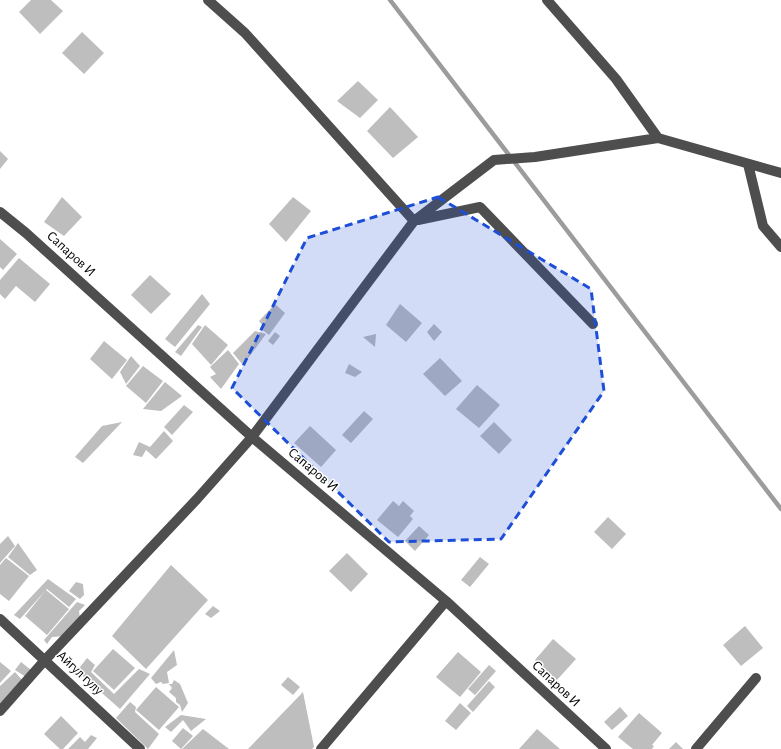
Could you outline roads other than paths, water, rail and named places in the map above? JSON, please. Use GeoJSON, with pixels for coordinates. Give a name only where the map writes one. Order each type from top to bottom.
{"type":"FeatureCollection","features":[{"type":"Feature","properties":{"kind":"street"},"geometry":{"type":"LineString","coordinates":[[208,0],[245,33],[414,221]]}},
{"type":"Feature","properties":{"kind":"street"},"geometry":{"type":"LineString","coordinates":[[547,0],[616,79],[658,138]]}},
{"type":"Feature","properties":{"kind":"street"},"geometry":{"type":"LineString","coordinates":[[0,711],[45,660],[252,437],[414,221],[494,160],[535,157],[658,138],[781,173]]}},
{"type":"Feature","properties":{"kind":"street"},"geometry":{"type":"LineString","coordinates":[[748,164],[763,226],[781,247]]}},
{"type":"Feature","properties":{"kind":"street"},"geometry":{"type":"LineString","coordinates":[[414,221],[480,207],[593,324]]}},
{"type":"Feature","properties":{"kind":"street","name":"Сапаров И"},"geometry":{"type":"LineString","coordinates":[[0,212],[26,233],[252,437],[446,601],[606,749]]}},
{"type":"Feature","properties":{"kind":"street"},"geometry":{"type":"LineString","coordinates":[[321,749],[446,601]]}},
{"type":"Feature","properties":{"kind":"street","name":"Айгул гулу"},"geometry":{"type":"LineString","coordinates":[[0,619],[140,749]]}},
{"type":"Feature","properties":{"kind":"street"},"geometry":{"type":"LineString","coordinates":[[696,749],[756,678]]}},
{"type":"Feature","properties":{"kind":"waterway"},"geometry":{"type":"LineString","coordinates":[[390,0],[781,509]]}}]}
